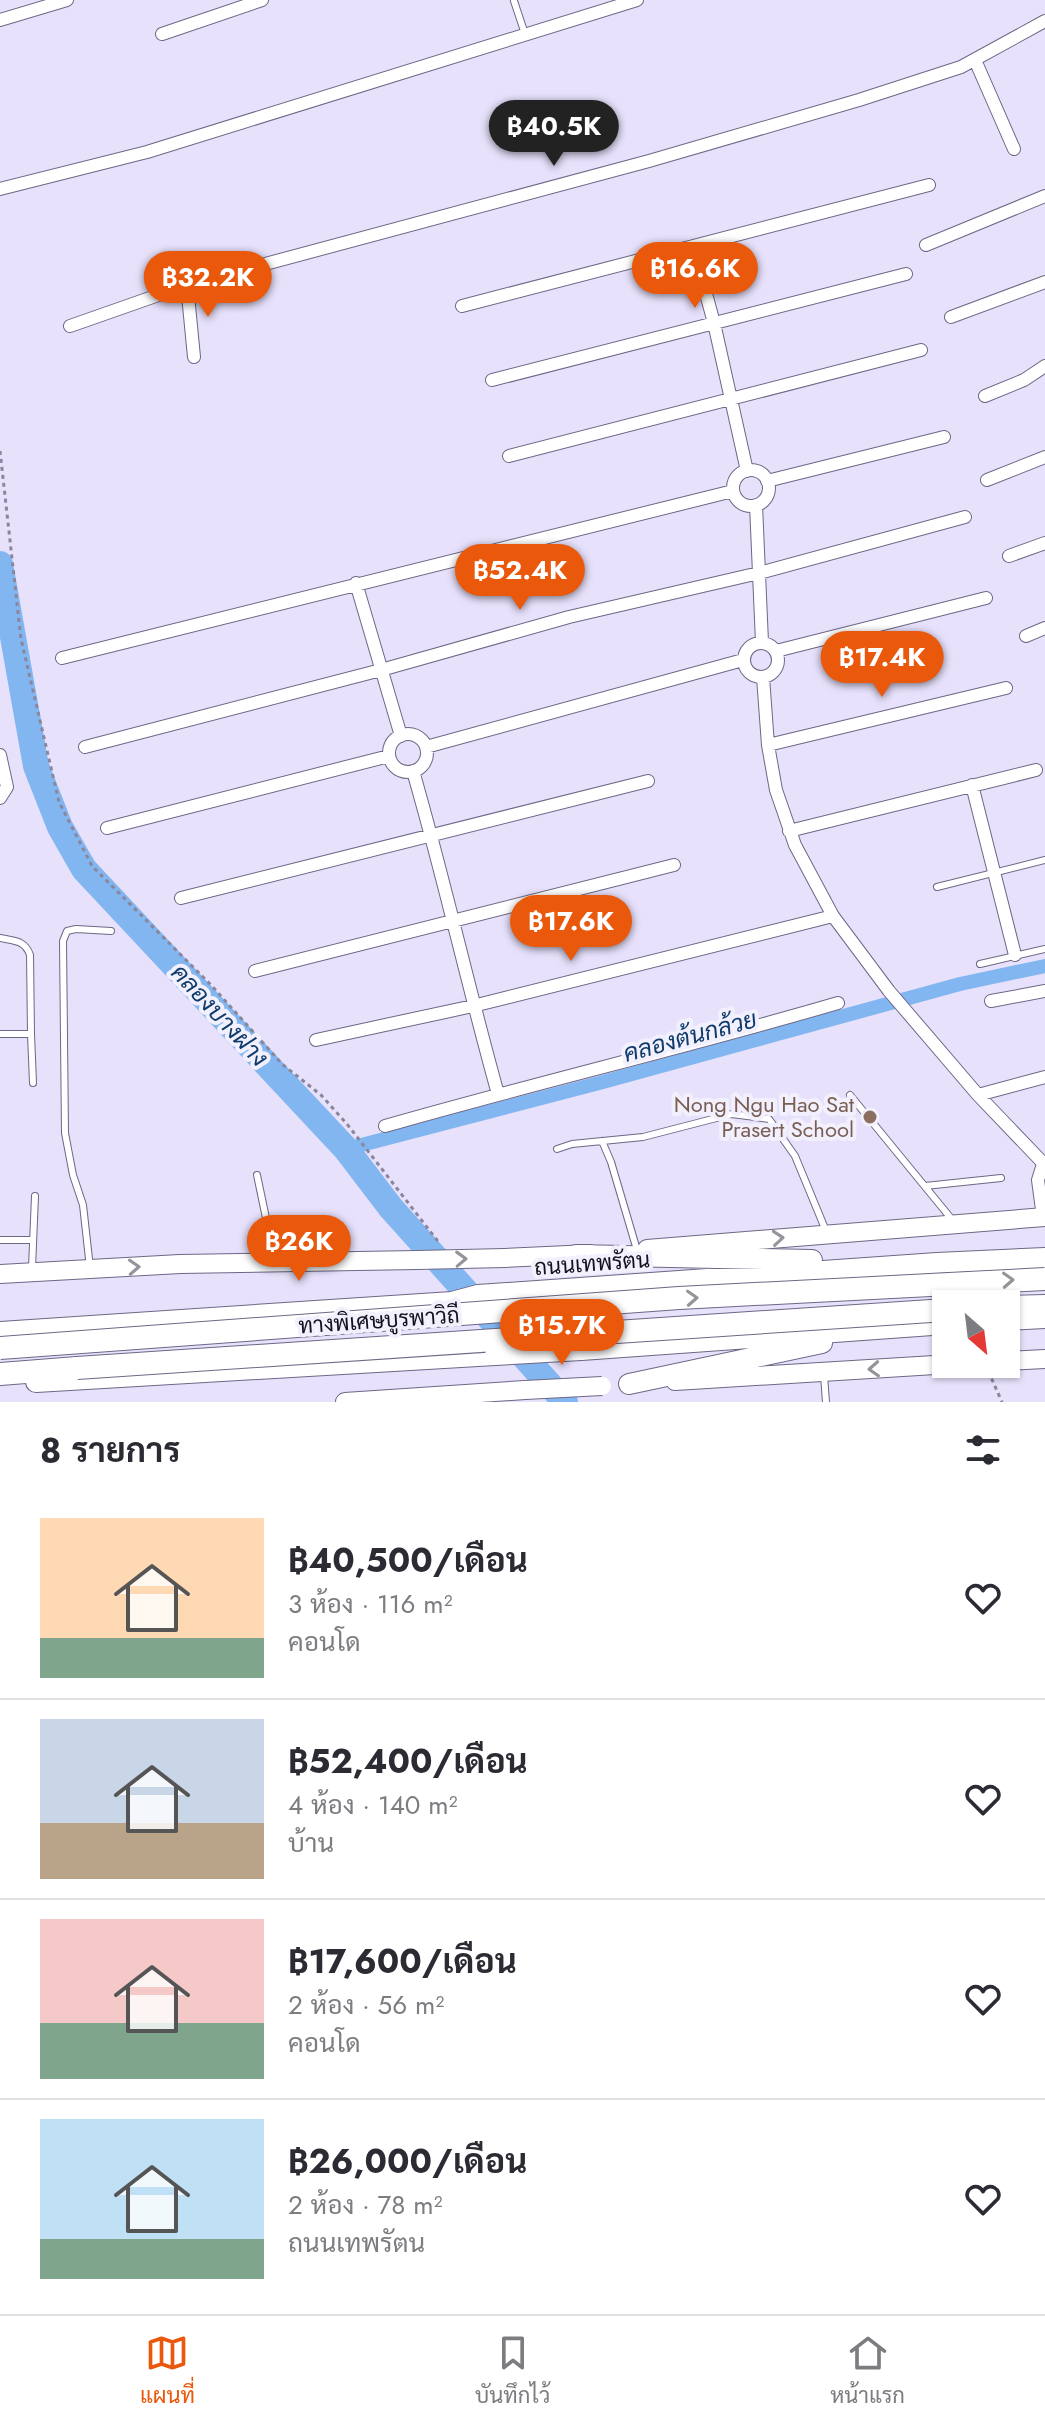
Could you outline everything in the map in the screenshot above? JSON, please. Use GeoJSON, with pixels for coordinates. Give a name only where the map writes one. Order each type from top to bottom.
{"type":"FeatureCollection","features":[{"type":"Feature","properties":{"kind":"highway"},"geometry":{"type":"LineString","coordinates":[[576,1255],[937,1263]]}},
{"type":"Feature","properties":{"kind":"highway","name":"ถนนเทพรัตน"},"geometry":{"type":"LineString","coordinates":[[0,1332],[452,1302],[478,1295],[1045,1258]]}},
{"type":"Feature","properties":{"kind":"highway","name":"ทางพิเศษบูรพาวิถี"},"geometry":{"type":"LineString","coordinates":[[0,1348],[679,1298],[1045,1279]]}},
{"type":"Feature","properties":{"kind":"highway"},"geometry":{"type":"LineString","coordinates":[[1020,1307],[1045,1306]]}},
{"type":"Feature","properties":{"kind":"highway","name":"ทางพิเศษบูรพาวิถี"},"geometry":{"type":"LineString","coordinates":[[0,1374],[932,1311]]}},
{"type":"Feature","properties":{"kind":"highway"},"geometry":{"type":"LineString","coordinates":[[1020,1319],[1045,1318]]}},
{"type":"Feature","properties":{"kind":"highway"},"geometry":{"type":"LineString","coordinates":[[0,1384],[581,1350],[932,1325]]}},
{"type":"Feature","properties":{"kind":"highway"},"geometry":{"type":"LineString","coordinates":[[629,1384],[901,1326]]}},
{"type":"Feature","properties":{"kind":"main road","name":"ถนนเทพรัตน"},"geometry":{"type":"LineString","coordinates":[[0,1274],[576,1255],[1044,1217]]}},
{"type":"Feature","properties":{"kind":"main road"},"geometry":{"type":"LineString","coordinates":[[1020,1360],[1045,1359]]}},
{"type":"Feature","properties":{"kind":"main road"},"geometry":{"type":"LineString","coordinates":[[345,1402],[932,1365]]}},
{"type":"Feature","properties":{"kind":"street"},"geometry":{"type":"LineString","coordinates":[[0,20],[67,0]]}},
{"type":"Feature","properties":{"kind":"street"},"geometry":{"type":"LineString","coordinates":[[162,34],[262,0]]}},
{"type":"Feature","properties":{"kind":"street"},"geometry":{"type":"LineString","coordinates":[[0,189],[147,152],[637,0]]}},
{"type":"Feature","properties":{"kind":"street"},"geometry":{"type":"LineString","coordinates":[[70,326],[187,285],[649,161],[859,100],[975,60],[1045,21]]}},
{"type":"Feature","properties":{"kind":"street"},"geometry":{"type":"LineString","coordinates":[[975,60],[1014,149]]}},
{"type":"Feature","properties":{"kind":"street"},"geometry":{"type":"LineString","coordinates":[[462,306],[929,185]]}},
{"type":"Feature","properties":{"kind":"street"},"geometry":{"type":"LineString","coordinates":[[926,245],[1045,196]]}},
{"type":"Feature","properties":{"kind":"street"},"geometry":{"type":"LineString","coordinates":[[693,246],[714,323],[747,471]]}},
{"type":"Feature","properties":{"kind":"street"},"geometry":{"type":"LineString","coordinates":[[492,380],[906,274]]}},
{"type":"Feature","properties":{"kind":"street"},"geometry":{"type":"LineString","coordinates":[[951,317],[1045,282]]}},
{"type":"Feature","properties":{"kind":"street"},"geometry":{"type":"LineString","coordinates":[[187,285],[194,357]]}},
{"type":"Feature","properties":{"kind":"street"},"geometry":{"type":"LineString","coordinates":[[509,456],[921,350]]}},
{"type":"Feature","properties":{"kind":"street"},"geometry":{"type":"LineString","coordinates":[[985,396],[1024,380],[1045,366]]}},
{"type":"Feature","properties":{"kind":"street"},"geometry":{"type":"LineString","coordinates":[[767,481],[944,437]]}},
{"type":"Feature","properties":{"kind":"street"},"geometry":{"type":"LineString","coordinates":[[987,480],[1045,457]]}},
{"type":"Feature","properties":{"kind":"street"},"geometry":{"type":"LineString","coordinates":[[747,471],[759,472],[767,481],[768,492],[756,505],[739,502],[733,491],[737,476],[747,471]]}},
{"type":"Feature","properties":{"kind":"street"},"geometry":{"type":"LineString","coordinates":[[62,658],[733,491]]}},
{"type":"Feature","properties":{"kind":"street"},"geometry":{"type":"LineString","coordinates":[[756,505],[762,642]]}},
{"type":"Feature","properties":{"kind":"street"},"geometry":{"type":"LineString","coordinates":[[85,747],[381,670],[569,617],[759,573],[965,517]]}},
{"type":"Feature","properties":{"kind":"street"},"geometry":{"type":"LineString","coordinates":[[1009,556],[1045,543]]}},
{"type":"Feature","properties":{"kind":"street"},"geometry":{"type":"LineString","coordinates":[[356,583],[401,736]]}},
{"type":"Feature","properties":{"kind":"street"},"geometry":{"type":"LineString","coordinates":[[762,642],[776,651],[986,598]]}},
{"type":"Feature","properties":{"kind":"street"},"geometry":{"type":"LineString","coordinates":[[1026,636],[1045,628]]}},
{"type":"Feature","properties":{"kind":"street"},"geometry":{"type":"LineString","coordinates":[[762,642],[747,649],[743,660],[747,671],[763,677]]}},
{"type":"Feature","properties":{"kind":"street"},"geometry":{"type":"LineString","coordinates":[[763,677],[776,667],[776,651]]}},
{"type":"Feature","properties":{"kind":"street"},"geometry":{"type":"LineString","coordinates":[[426,747],[743,660]]}},
{"type":"Feature","properties":{"kind":"street"},"geometry":{"type":"LineString","coordinates":[[763,677],[768,745],[776,790],[789,831],[833,916],[861,957],[978,1095],[1044,1165],[1038,1180],[1044,1217]]}},
{"type":"Feature","properties":{"kind":"street"},"geometry":{"type":"LineString","coordinates":[[768,745],[1006,688]]}},
{"type":"Feature","properties":{"kind":"street"},"geometry":{"type":"LineString","coordinates":[[401,736],[419,737],[426,747],[426,759],[419,769],[406,772],[395,767],[389,756],[392,744],[401,736]]}},
{"type":"Feature","properties":{"kind":"street"},"geometry":{"type":"LineString","coordinates":[[0,755],[7,787],[0,798]]}},
{"type":"Feature","properties":{"kind":"street"},"geometry":{"type":"LineString","coordinates":[[107,828],[389,756]]}},
{"type":"Feature","properties":{"kind":"street"},"geometry":{"type":"LineString","coordinates":[[789,831],[1036,770]]}},
{"type":"Feature","properties":{"kind":"street"},"geometry":{"type":"LineString","coordinates":[[413,771],[455,920],[473,1006],[498,1094]]}},
{"type":"Feature","properties":{"kind":"street"},"geometry":{"type":"LineString","coordinates":[[181,898],[648,781]]}},
{"type":"Feature","properties":{"kind":"street"},"geometry":{"type":"LineString","coordinates":[[972,785],[1015,955]]}},
{"type":"Feature","properties":{"kind":"street"},"geometry":{"type":"LineString","coordinates":[[255,971],[674,865]]}},
{"type":"Feature","properties":{"kind":"street"},"geometry":{"type":"LineString","coordinates":[[316,1040],[473,1006],[833,916]]}},
{"type":"Feature","properties":{"kind":"street"},"geometry":{"type":"LineString","coordinates":[[991,1001],[1045,991]]}},
{"type":"Feature","properties":{"kind":"street"},"geometry":{"type":"LineString","coordinates":[[385,1126],[691,1046],[838,1003]]}},
{"type":"Feature","properties":{"kind":"street"},"geometry":{"type":"LineString","coordinates":[[978,1095],[1045,1077]]}},
{"type":"Feature","properties":{"kind":"lane"},"geometry":{"type":"LineString","coordinates":[[514,1],[525,34]]}},
{"type":"Feature","properties":{"kind":"lane"},"geometry":{"type":"LineString","coordinates":[[937,887],[1045,860]]}},
{"type":"Feature","properties":{"kind":"lane"},"geometry":{"type":"LineString","coordinates":[[90,1269],[83,1205],[73,1175],[65,1133],[63,941],[67,931],[76,929],[111,931]]}},
{"type":"Feature","properties":{"kind":"lane"},"geometry":{"type":"LineString","coordinates":[[0,938],[21,942],[30,955],[33,1083]]}},
{"type":"Feature","properties":{"kind":"lane"},"geometry":{"type":"LineString","coordinates":[[980,964],[1045,949]]}},
{"type":"Feature","properties":{"kind":"lane"},"geometry":{"type":"LineString","coordinates":[[0,1034],[31,1034]]}},
{"type":"Feature","properties":{"kind":"lane"},"geometry":{"type":"LineString","coordinates":[[850,1095],[956,1224]]}},
{"type":"Feature","properties":{"kind":"lane"},"geometry":{"type":"LineString","coordinates":[[557,1149],[572,1144],[643,1137],[732,1114],[769,1119],[795,1156],[827,1234]]}},
{"type":"Feature","properties":{"kind":"lane"},"geometry":{"type":"LineString","coordinates":[[602,1141],[637,1250]]}},
{"type":"Feature","properties":{"kind":"lane"},"geometry":{"type":"LineString","coordinates":[[257,1175],[276,1263]]}},
{"type":"Feature","properties":{"kind":"lane"},"geometry":{"type":"LineString","coordinates":[[925,1186],[1001,1178]]}},
{"type":"Feature","properties":{"kind":"lane"},"geometry":{"type":"LineString","coordinates":[[32,1272],[35,1196]]}},
{"type":"Feature","properties":{"kind":"lane"},"geometry":{"type":"LineString","coordinates":[[0,1240],[33,1240]]}},
{"type":"Feature","properties":{"kind":"lane"},"geometry":{"type":"LineString","coordinates":[[824,1371],[826,1402]]}},
{"type":"Feature","properties":{"kind":"path"},"geometry":{"type":"LineString","coordinates":[[0,451],[21,639],[59,802],[92,866],[211,985],[282,1064],[321,1095],[441,1245]]}},
{"type":"Feature","properties":{"kind":"path"},"geometry":{"type":"LineString","coordinates":[[991,1378],[1002,1402]]}},
{"type":"Feature","properties":{"kind":"waterway","name":"คลองบางฝาง"},"geometry":{"type":"LineString","coordinates":[[0,564],[36,766],[60,827],[84,869],[346,1149],[391,1208],[565,1402]]}},
{"type":"Feature","properties":{"kind":"waterway","name":"คลองต้นกล้วย"},"geometry":{"type":"LineString","coordinates":[[346,1149],[960,984],[1045,966]]}},
{"type":"Feature","properties":{"kind":"place","name":"Nong Ngu Hao Sat Prasert School"},"geometry":{"type":"Point","coordinates":[870,1117]}}]}
